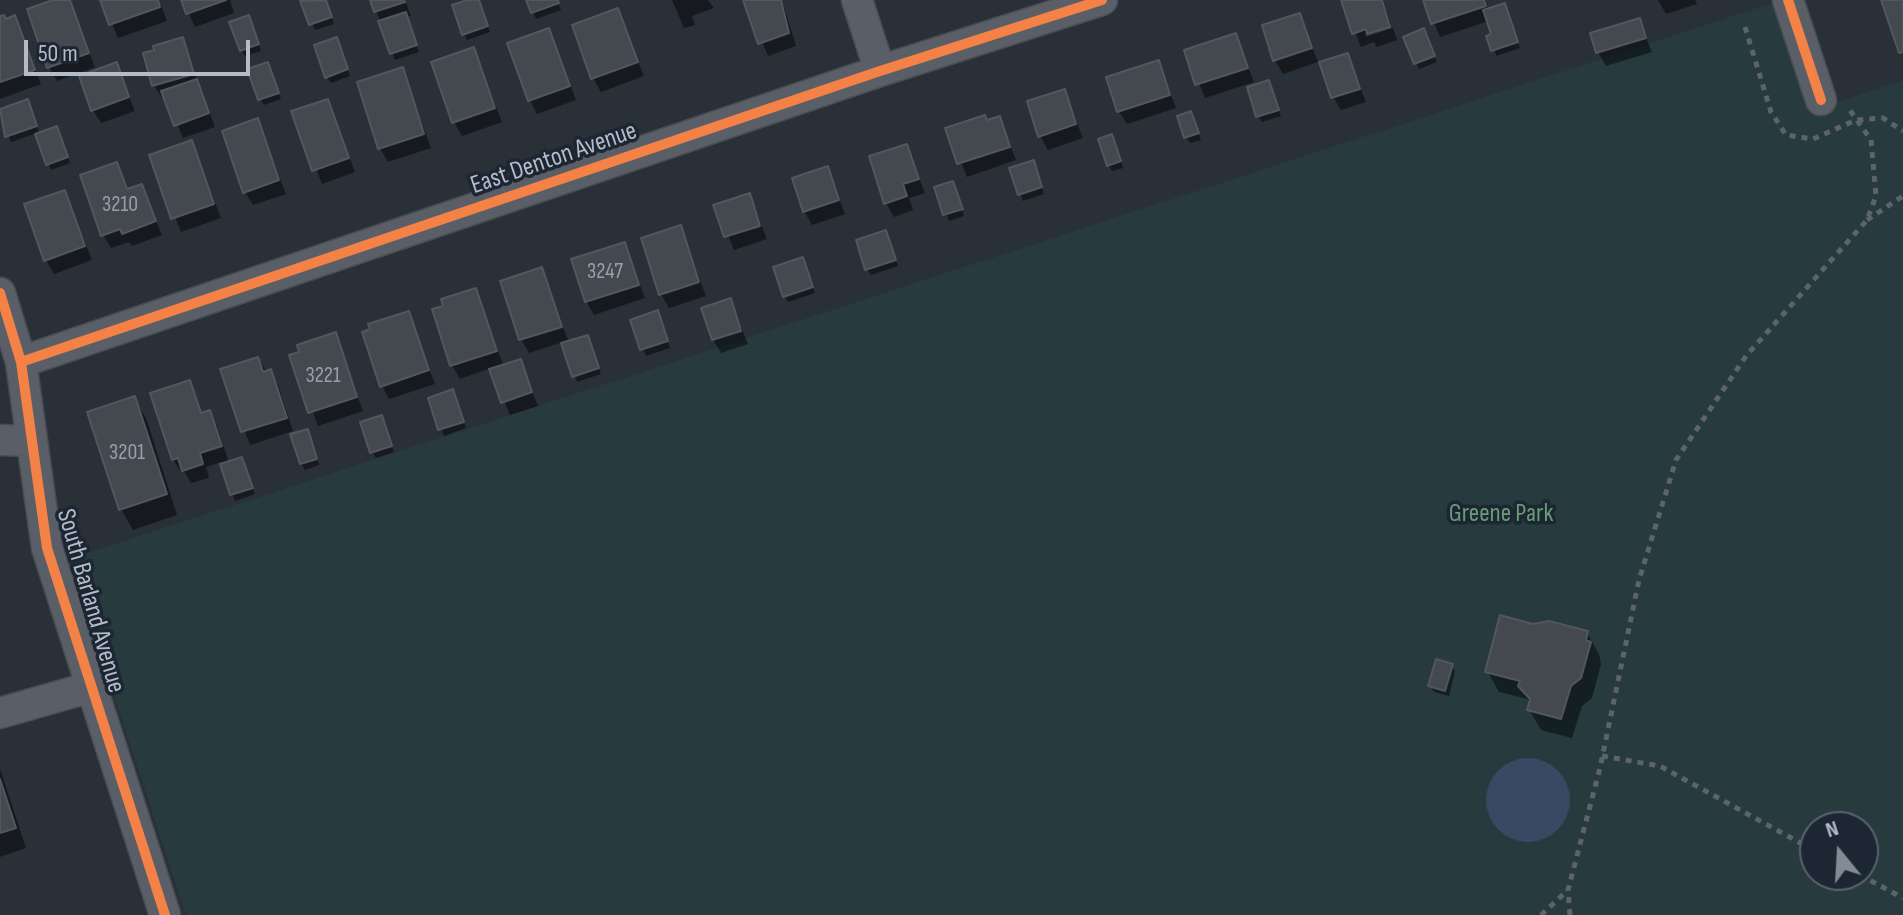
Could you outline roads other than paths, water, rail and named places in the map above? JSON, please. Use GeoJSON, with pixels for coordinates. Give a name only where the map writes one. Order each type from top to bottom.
{"type":"FeatureCollection","features":[{"type":"Feature","properties":{"kind":"street"},"geometry":{"type":"LineString","coordinates":[[857,0],[880,71]]}},
{"type":"Feature","properties":{"kind":"street","name":"East Denton Avenue"},"geometry":{"type":"LineString","coordinates":[[21,362],[880,71],[1102,0]]}},
{"type":"Feature","properties":{"kind":"street"},"geometry":{"type":"LineString","coordinates":[[1788,0],[1821,100]]}},
{"type":"Feature","properties":{"kind":"street","name":"South Barland Avenue"},"geometry":{"type":"LineString","coordinates":[[0,293],[21,362],[47,548],[165,915]]}},
{"type":"Feature","properties":{"kind":"street"},"geometry":{"type":"LineString","coordinates":[[0,440],[32,441]]}},
{"type":"Feature","properties":{"kind":"street"},"geometry":{"type":"LineString","coordinates":[[0,713],[91,687]]}},
{"type":"Feature","properties":{"kind":"water"},"geometry":{"type":"Polygon","coordinates":[[[1528,758],[1551,765],[1563,777],[1570,800],[1563,823],[1551,835],[1528,842],[1505,835],[1493,823],[1486,800],[1493,777],[1505,765],[1528,758]]]}},
{"type":"Feature","properties":{"kind":"park label","name":"Greene Park"},"geometry":{"type":"Point","coordinates":[1501,514]}}]}
